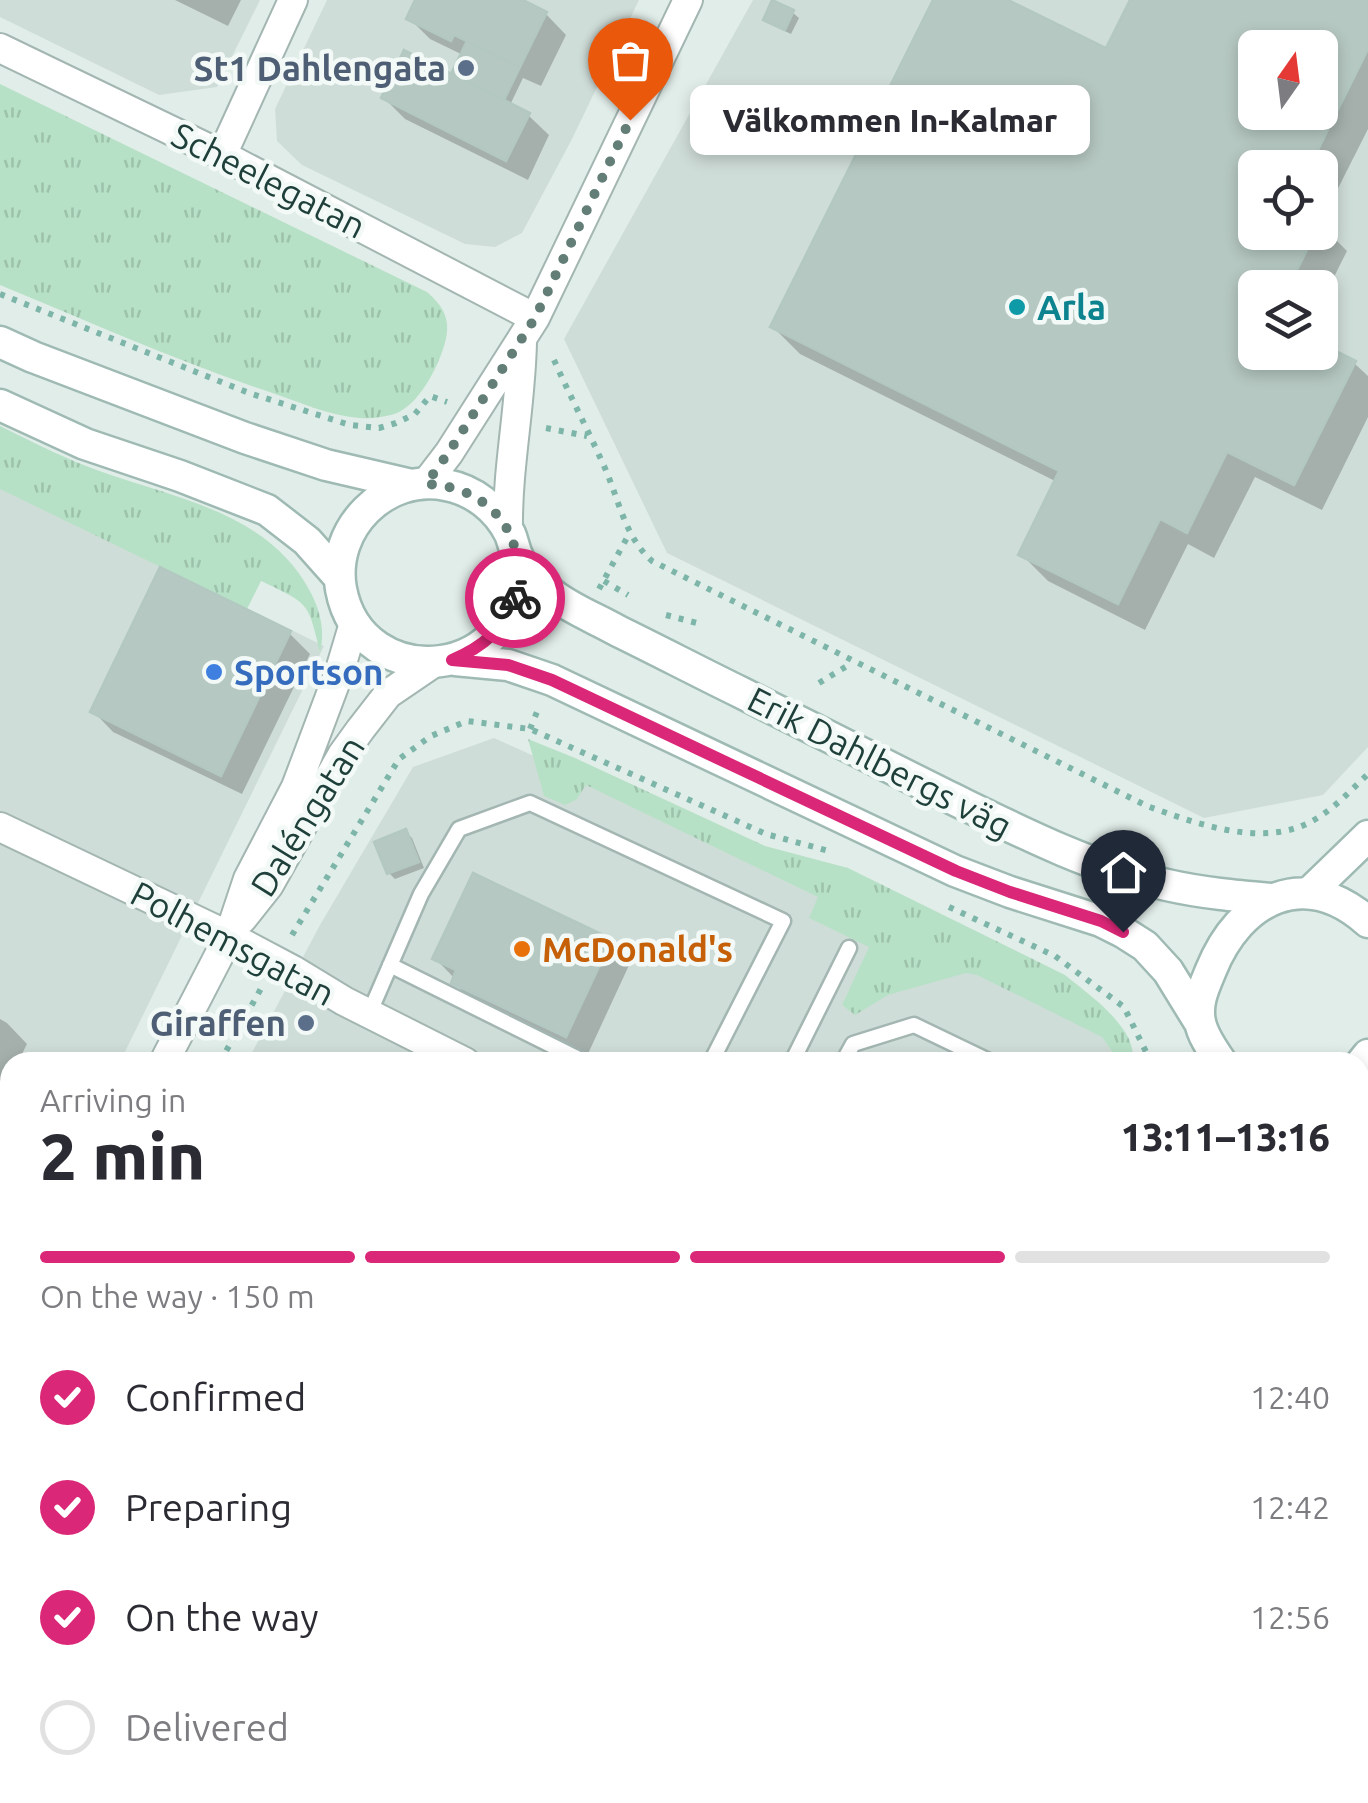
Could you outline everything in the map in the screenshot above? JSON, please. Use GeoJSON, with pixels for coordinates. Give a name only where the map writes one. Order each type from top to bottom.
{"type":"FeatureCollection","features":[{"type":"Feature","properties":{"kind":"main road","name":"Erik Dahlbergs väg"},"geometry":{"type":"LineString","coordinates":[[0,342],[245,438],[326,465],[419,484],[443,484],[474,495],[499,516],[513,544],[553,595],[1035,839],[1162,884],[1272,899],[1309,894],[1330,897],[1368,922]]}},
{"type":"Feature","properties":{"kind":"main road"},"geometry":{"type":"LineString","coordinates":[[0,406],[85,444],[267,510],[307,541],[339,577]]}},
{"type":"Feature","properties":{"kind":"main road"},"geometry":{"type":"LineString","coordinates":[[354,623],[339,577],[347,536],[358,517],[374,502],[419,484]]}},
{"type":"Feature","properties":{"kind":"main road"},"geometry":{"type":"LineString","coordinates":[[443,661],[472,652],[505,622],[519,580],[513,544]]}},
{"type":"Feature","properties":{"kind":"main road","name":"Erik Dahlbergs väg"},"geometry":{"type":"LineString","coordinates":[[354,623],[366,637],[398,657],[416,662],[508,665],[552,680],[956,871],[1101,921],[1146,946],[1168,971],[1207,1047]]}},
{"type":"Feature","properties":{"kind":"main road"},"geometry":{"type":"LineString","coordinates":[[1309,894],[1368,836]]}},
{"type":"Feature","properties":{"kind":"main road","name":"Erik Dahlbergs väg"},"geometry":{"type":"LineString","coordinates":[[1207,1047],[1201,994],[1216,956],[1241,920],[1272,899]]}},
{"type":"Feature","properties":{"kind":"street"},"geometry":{"type":"LineString","coordinates":[[222,154],[293,0]]}},
{"type":"Feature","properties":{"kind":"street"},"geometry":{"type":"LineString","coordinates":[[419,484],[529,330],[688,0]]}},
{"type":"Feature","properties":{"kind":"street","name":"Scheelegatan"},"geometry":{"type":"LineString","coordinates":[[0,48],[222,154],[529,330]]}},
{"type":"Feature","properties":{"kind":"street"},"geometry":{"type":"LineString","coordinates":[[513,544],[508,484],[529,330]]}},
{"type":"Feature","properties":{"kind":"street","name":"Daléngatan"},"geometry":{"type":"LineString","coordinates":[[169,1052],[228,936],[248,879],[296,788],[354,623]]}},
{"type":"Feature","properties":{"kind":"street","name":"Daléngatan"},"geometry":{"type":"LineString","coordinates":[[228,936],[268,885],[342,755],[388,694],[443,661]]}},
{"type":"Feature","properties":{"kind":"street","name":"Polhemsgatan"},"geometry":{"type":"LineString","coordinates":[[0,827],[228,936],[445,1052]]}},
{"type":"Feature","properties":{"kind":"lane"},"geometry":{"type":"LineString","coordinates":[[369,1014],[422,894],[459,829],[530,802],[783,921],[716,1052]]}},
{"type":"Feature","properties":{"kind":"lane"},"geometry":{"type":"LineString","coordinates":[[797,1052],[849,948]]}},
{"type":"Feature","properties":{"kind":"lane"},"geometry":{"type":"LineString","coordinates":[[390,965],[565,1052]]}},
{"type":"Feature","properties":{"kind":"lane"},"geometry":{"type":"LineString","coordinates":[[848,1052],[853,1044],[914,1025],[970,1052]]}},
{"type":"Feature","properties":{"kind":"path"},"geometry":{"type":"LineString","coordinates":[[0,294],[249,393],[350,425],[379,428],[396,423],[415,414],[430,396]]}},
{"type":"Feature","properties":{"kind":"path"},"geometry":{"type":"LineString","coordinates":[[529,330],[604,466],[630,534],[652,561],[1148,806],[1204,825],[1242,832],[1284,832],[1314,820],[1368,774]]}},
{"type":"Feature","properties":{"kind":"path"},"geometry":{"type":"LineString","coordinates":[[604,581],[632,598]]}},
{"type":"Feature","properties":{"kind":"path"},"geometry":{"type":"LineString","coordinates":[[660,614],[701,624]]}},
{"type":"Feature","properties":{"kind":"path"},"geometry":{"type":"LineString","coordinates":[[818,683],[854,662]]}},
{"type":"Feature","properties":{"kind":"path"},"geometry":{"type":"LineString","coordinates":[[227,1052],[284,965],[398,758],[466,720],[530,729],[766,834],[835,852]]}},
{"type":"Feature","properties":{"kind":"path"},"geometry":{"type":"LineString","coordinates":[[935,901],[1055,956],[1124,1007],[1146,1052]]}},
{"type":"Feature","properties":{"kind":"shaded area"},"geometry":{"type":"Polygon","coordinates":[[[0,0],[260,0],[217,87],[159,95],[0,17],[0,0]]]}},
{"type":"Feature","properties":{"kind":"shaded area"},"geometry":{"type":"Polygon","coordinates":[[[327,0],[639,0],[522,233],[495,247],[465,244],[302,165],[277,141],[275,109],[327,0]]]}},
{"type":"Feature","properties":{"kind":"shaded area"},"geometry":{"type":"Polygon","coordinates":[[[753,0],[1368,0],[1368,747],[1323,795],[1204,818],[667,553],[564,339],[753,0]]]}},
{"type":"Feature","properties":{"kind":"shaded area"},"geometry":{"type":"Polygon","coordinates":[[[0,486],[324,646],[125,1052],[0,1052],[0,486]]]}},
{"type":"Feature","properties":{"kind":"shaded area"},"geometry":{"type":"Polygon","coordinates":[[[494,738],[756,856],[1068,989],[1114,1052],[252,1052],[320,925],[413,767],[494,738]]]}},
{"type":"Feature","properties":{"kind":"green space"},"geometry":{"type":"Polygon","coordinates":[[[0,84],[427,292],[444,312],[447,334],[425,387],[397,413],[368,418],[339,415],[208,370],[0,285],[0,84]]]}},
{"type":"Feature","properties":{"kind":"green space"},"geometry":{"type":"Polygon","coordinates":[[[0,426],[76,462],[208,508],[267,540],[291,564],[311,593],[321,622],[320,652],[309,613],[289,595],[261,581],[247,609],[0,489],[0,426]]]}},
{"type":"Feature","properties":{"kind":"green space"},"geometry":{"type":"Polygon","coordinates":[[[528,739],[765,846],[848,868],[1065,975],[1116,1020],[1132,1052],[1113,1052],[1102,1037],[966,973],[888,995],[855,1015],[842,1005],[869,947],[809,918],[818,897],[586,785],[576,800],[565,805],[544,796],[528,739]]]}},
{"type":"Feature","properties":{"kind":"building"},"geometry":{"type":"Polygon","coordinates":[[[415,0],[523,0],[547,12],[520,67],[454,35],[451,41],[406,19],[415,0]]]}},
{"type":"Feature","properties":{"kind":"building"},"geometry":{"type":"Polygon","coordinates":[[[772,0],[794,10],[785,30],[763,20],[772,0]]]}},
{"type":"Feature","properties":{"kind":"building","name":"Arla"},"geometry":{"type":"Polygon","coordinates":[[[933,0],[1008,0],[1106,48],[1130,0],[1368,0],[1368,49],[1338,110],[1338,30],[1238,30],[1238,130],[1328,130],[1318,150],[1238,150],[1238,250],[1307,250],[1297,270],[1238,270],[1238,370],[1338,370],[1338,352],[1356,361],[1294,485],[1227,452],[1187,533],[1160,519],[1118,604],[1018,555],[1059,471],[770,327],[933,0]]]}},
{"type":"Feature","properties":{"kind":"building"},"geometry":{"type":"Polygon","coordinates":[[[467,41],[520,67],[504,100],[451,74],[467,41]]]}},
{"type":"Feature","properties":{"kind":"building"},"geometry":{"type":"Polygon","coordinates":[[[404,50],[530,113],[506,161],[381,98],[404,50]]]}},
{"type":"Feature","properties":{"kind":"building"},"geometry":{"type":"Polygon","coordinates":[[[160,567],[291,631],[221,776],[90,712],[160,567]]]}},
{"type":"Feature","properties":{"kind":"building"},"geometry":{"type":"Polygon","coordinates":[[[406,829],[419,862],[387,874],[374,842],[406,829]]]}},
{"type":"Feature","properties":{"kind":"building","name":"McDonald's"},"geometry":{"type":"Polygon","coordinates":[[[473,873],[612,939],[566,1037],[451,983],[456,970],[432,959],[473,873]]]}},
{"type":"Feature","properties":{"kind":"way so far"},"geometry":{"type":"LineString","coordinates":[[515,598],[518,558],[499,516],[459,488],[426,484],[535,318],[630,120]]}},
{"type":"Feature","properties":{"kind":"place","name":"St1 Dahlengata"},"geometry":{"type":"Point","coordinates":[466,68]}},
{"type":"Feature","properties":{"kind":"place","name":"Välkommen In-Kalmar"},"geometry":{"type":"Point","coordinates":[630,120]}},
{"type":"Feature","properties":{"kind":"place","name":"Arla"},"geometry":{"type":"Point","coordinates":[1017,307]}},
{"type":"Feature","properties":{"kind":"place","name":"Sportson"},"geometry":{"type":"Point","coordinates":[214,672]}},
{"type":"Feature","properties":{"kind":"place","name":"McDonald's"},"geometry":{"type":"Point","coordinates":[522,949]}},
{"type":"Feature","properties":{"kind":"place","name":"Giraffen"},"geometry":{"type":"Point","coordinates":[306,1023]}},
{"type":"Feature","properties":{"kind":"route"},"geometry":{"type":"LineString","coordinates":[[515,598],[505,622],[490,638],[472,652],[452,660],[508,665],[552,680],[956,871],[1123,932]]}}]}
